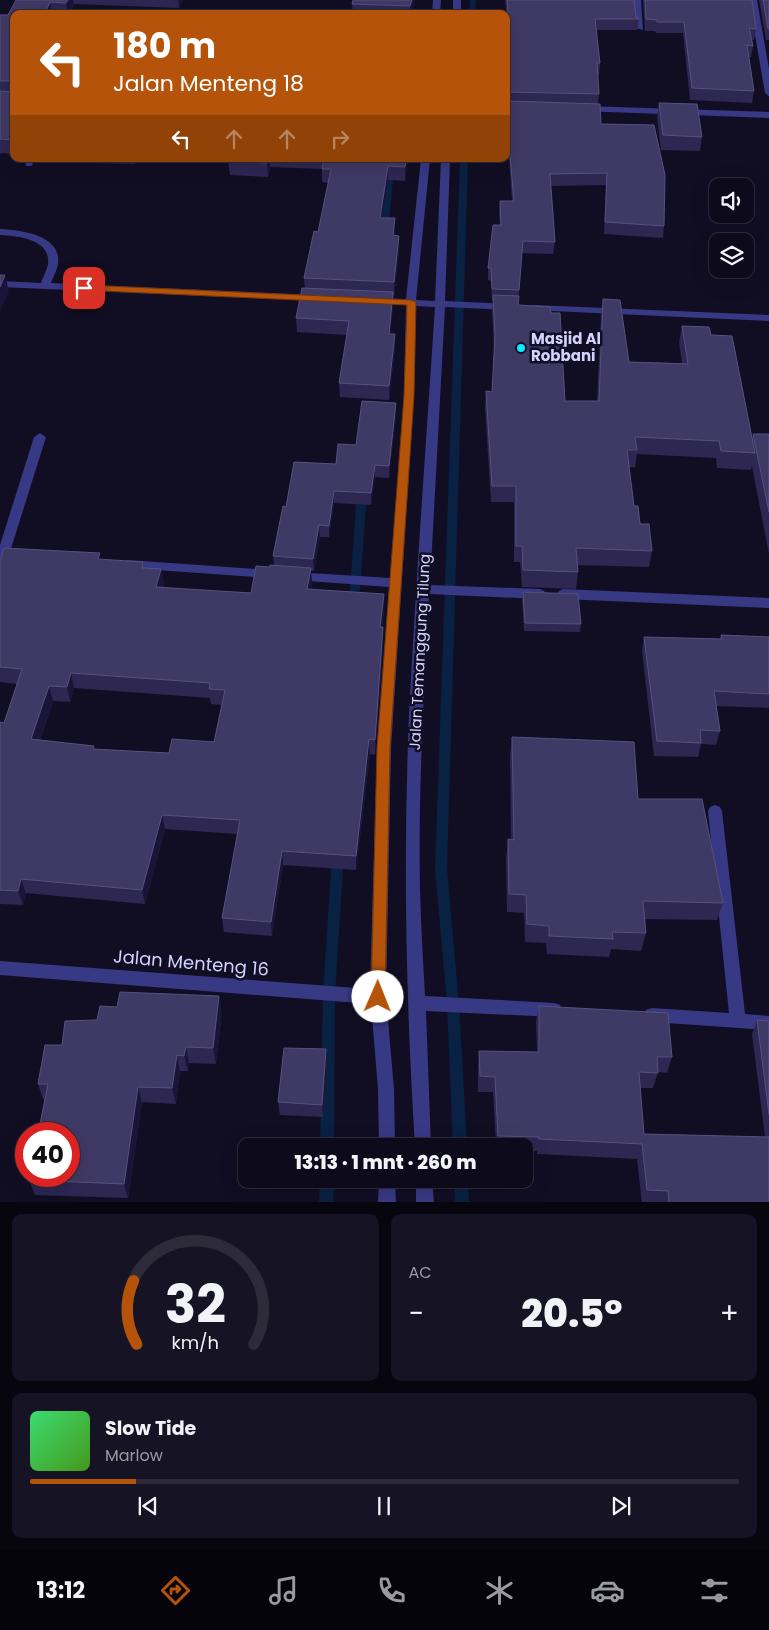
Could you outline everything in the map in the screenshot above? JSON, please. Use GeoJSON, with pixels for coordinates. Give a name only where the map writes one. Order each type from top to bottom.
{"type":"FeatureCollection","features":[{"type":"Feature","properties":{"kind":"street"},"geometry":{"type":"LineString","coordinates":[[637,0],[640,28]]}},
{"type":"Feature","properties":{"kind":"street"},"geometry":{"type":"LineString","coordinates":[[753,0],[769,93]]}},
{"type":"Feature","properties":{"kind":"street"},"geometry":{"type":"LineString","coordinates":[[573,109],[769,115]]}},
{"type":"Feature","properties":{"kind":"street"},"geometry":{"type":"LineString","coordinates":[[387,1138],[386,1089],[378,997],[384,748],[409,396],[411,302],[425,162]]}},
{"type":"Feature","properties":{"kind":"street","name":"Jalan Temanggung Tilung"},"geometry":{"type":"LineString","coordinates":[[423,1138],[413,890],[413,824],[416,716],[440,304],[446,162]]}},
{"type":"Feature","properties":{"kind":"street"},"geometry":{"type":"LineString","coordinates":[[0,232],[30,235],[39,239],[49,249],[53,262],[45,286]]}},
{"type":"Feature","properties":{"kind":"street"},"geometry":{"type":"LineString","coordinates":[[0,284],[328,299]]}},
{"type":"Feature","properties":{"kind":"street"},"geometry":{"type":"LineString","coordinates":[[367,300],[769,318]]}},
{"type":"Feature","properties":{"kind":"street"},"geometry":{"type":"LineString","coordinates":[[5,555],[40,437]]}},
{"type":"Feature","properties":{"kind":"street"},"geometry":{"type":"LineString","coordinates":[[115,564],[396,583]]}},
{"type":"Feature","properties":{"kind":"street"},"geometry":{"type":"LineString","coordinates":[[423,589],[769,603]]}},
{"type":"Feature","properties":{"kind":"street"},"geometry":{"type":"LineString","coordinates":[[715,811],[738,1020]]}},
{"type":"Feature","properties":{"kind":"street","name":"Jalan Menteng 16"},"geometry":{"type":"LineString","coordinates":[[0,968],[378,997]]}},
{"type":"Feature","properties":{"kind":"street"},"geometry":{"type":"LineString","coordinates":[[418,1003],[571,1011]]}},
{"type":"Feature","properties":{"kind":"street"},"geometry":{"type":"LineString","coordinates":[[640,1015],[769,1022]]}},
{"type":"Feature","properties":{"kind":"street"},"geometry":{"type":"LineString","coordinates":[[387,1188],[387,1202]]}},
{"type":"Feature","properties":{"kind":"street"},"geometry":{"type":"LineString","coordinates":[[424,1188],[425,1202]]}},
{"type":"Feature","properties":{"kind":"building"},"geometry":{"type":"Polygon","coordinates":[[[16,0],[68,0],[66,3],[50,2],[47,10],[11,10],[16,0]]]}},
{"type":"Feature","properties":{"kind":"building"},"geometry":{"type":"Polygon","coordinates":[[[353,0],[412,0],[410,6],[352,4],[353,0]]]}},
{"type":"Feature","properties":{"kind":"building"},"geometry":{"type":"Polygon","coordinates":[[[507,0],[634,0],[636,17],[639,19],[595,19],[600,63],[597,63],[599,94],[510,92],[510,10],[508,10],[507,0]]]}},
{"type":"Feature","properties":{"kind":"building"},"geometry":{"type":"Polygon","coordinates":[[[645,0],[752,0],[756,29],[749,28],[753,46],[747,45],[754,91],[692,88],[684,22],[657,22],[657,20],[646,19],[645,0]]]}},
{"type":"Feature","properties":{"kind":"building"},"geometry":{"type":"Polygon","coordinates":[[[763,0],[769,0],[769,29],[768,29],[763,0]]]}},
{"type":"Feature","properties":{"kind":"building"},"geometry":{"type":"Polygon","coordinates":[[[10,11],[10,81],[0,81],[0,15],[8,15],[10,11]]]}},
{"type":"Feature","properties":{"kind":"building"},"geometry":{"type":"Polygon","coordinates":[[[0,91],[10,92],[10,140],[0,139],[0,91]]]}},
{"type":"Feature","properties":{"kind":"building"},"geometry":{"type":"Polygon","coordinates":[[[510,101],[600,104],[601,124],[654,125],[665,175],[664,226],[605,222],[607,173],[550,174],[555,242],[523,241],[519,290],[492,289],[491,268],[488,268],[493,225],[501,225],[500,201],[514,201],[510,155],[510,101]]]}},
{"type":"Feature","properties":{"kind":"building"},"geometry":{"type":"Polygon","coordinates":[[[659,103],[697,104],[702,137],[663,135],[659,103]]]}},
{"type":"Feature","properties":{"kind":"building"},"geometry":{"type":"Polygon","coordinates":[[[323,162],[406,162],[405,167],[388,166],[380,218],[395,218],[393,235],[399,236],[394,282],[304,278],[314,231],[318,232],[331,169],[322,169],[323,162]]]}},
{"type":"Feature","properties":{"kind":"building"},"geometry":{"type":"Polygon","coordinates":[[[0,275],[5,275],[0,287],[0,275]]]}},
{"type":"Feature","properties":{"kind":"building"},"geometry":{"type":"Polygon","coordinates":[[[302,288],[393,292],[389,334],[395,334],[389,386],[339,383],[349,321],[296,318],[302,288]]]}},
{"type":"Feature","properties":{"kind":"building"},"geometry":{"type":"Polygon","coordinates":[[[493,295],[519,296],[518,305],[550,307],[551,313],[560,313],[565,401],[599,401],[603,299],[620,300],[629,362],[688,364],[682,326],[709,327],[711,335],[732,336],[755,453],[721,451],[719,441],[635,437],[637,450],[627,450],[634,506],[638,506],[640,524],[649,524],[652,551],[576,548],[578,572],[523,570],[522,546],[516,546],[516,486],[492,486],[486,391],[492,392],[495,335],[493,295]]]}},
{"type":"Feature","properties":{"kind":"building"},"geometry":{"type":"Polygon","coordinates":[[[362,401],[396,403],[389,466],[375,465],[371,493],[334,491],[329,526],[319,525],[313,559],[273,556],[283,506],[286,507],[294,462],[336,464],[338,444],[356,445],[362,401]]]}},
{"type":"Feature","properties":{"kind":"building"},"geometry":{"type":"Polygon","coordinates":[[[753,434],[769,434],[769,512],[753,434]]]}},
{"type":"Feature","properties":{"kind":"building"},"geometry":{"type":"Polygon","coordinates":[[[4,548],[100,553],[98,559],[143,562],[142,568],[161,569],[156,587],[251,593],[256,566],[270,567],[270,565],[311,568],[307,589],[384,594],[380,627],[383,627],[375,740],[369,739],[356,856],[282,851],[271,922],[222,918],[240,820],[162,815],[142,890],[21,879],[18,891],[0,890],[0,722],[4,723],[22,669],[0,667],[0,561],[4,548]],[[71,673],[67,687],[49,686],[31,739],[94,746],[93,749],[169,753],[172,739],[214,742],[225,690],[209,689],[210,683],[71,673]]]}},
{"type":"Feature","properties":{"kind":"building"},"geometry":{"type":"Polygon","coordinates":[[[523,592],[578,594],[581,624],[525,623],[523,592]]]}},
{"type":"Feature","properties":{"kind":"building"},"geometry":{"type":"Polygon","coordinates":[[[721,635],[769,637],[769,694],[714,691],[720,731],[700,730],[701,743],[657,741],[644,637],[722,639],[721,635]]]}},
{"type":"Feature","properties":{"kind":"building"},"geometry":{"type":"Polygon","coordinates":[[[512,737],[634,742],[638,799],[702,799],[723,903],[643,901],[646,933],[612,932],[613,939],[549,936],[549,926],[527,924],[526,895],[509,894],[508,839],[514,840],[512,737]]]}},
{"type":"Feature","properties":{"kind":"building"},"geometry":{"type":"Polygon","coordinates":[[[120,992],[219,996],[213,1048],[186,1047],[184,1056],[177,1055],[172,1088],[138,1087],[124,1184],[80,1182],[80,1122],[40,1122],[48,1084],[38,1084],[45,1045],[62,1045],[65,1021],[97,1020],[100,1006],[117,1007],[120,992]]]}},
{"type":"Feature","properties":{"kind":"building"},"geometry":{"type":"Polygon","coordinates":[[[539,1006],[668,1013],[672,1057],[657,1057],[658,1073],[639,1072],[644,1134],[769,1137],[769,1202],[669,1202],[668,1191],[647,1190],[642,1144],[498,1136],[495,1077],[480,1076],[479,1051],[539,1052],[539,1006]]]}},
{"type":"Feature","properties":{"kind":"building"},"geometry":{"type":"Polygon","coordinates":[[[757,1020],[769,1021],[769,1114],[757,1020]]]}},
{"type":"Feature","properties":{"kind":"building"},"geometry":{"type":"Polygon","coordinates":[[[284,1048],[326,1049],[322,1105],[278,1102],[284,1048]]]}},
{"type":"Feature","properties":{"kind":"waterway"},"geometry":{"type":"LineString","coordinates":[[472,10],[473,0]]}},
{"type":"Feature","properties":{"kind":"waterway"},"geometry":{"type":"LineString","coordinates":[[384,230],[391,162]]}},
{"type":"Feature","properties":{"kind":"waterway"},"geometry":{"type":"LineString","coordinates":[[460,1138],[453,1004],[441,869],[464,162]]}},
{"type":"Feature","properties":{"kind":"waterway"},"geometry":{"type":"LineString","coordinates":[[354,604],[362,491]]}},
{"type":"Feature","properties":{"kind":"waterway"},"geometry":{"type":"LineString","coordinates":[[327,1138],[329,993],[338,855]]}},
{"type":"Feature","properties":{"kind":"waterway"},"geometry":{"type":"LineString","coordinates":[[326,1202],[327,1188]]}},
{"type":"Feature","properties":{"kind":"waterway"},"geometry":{"type":"LineString","coordinates":[[461,1188],[462,1202]]}},
{"type":"Feature","properties":{"kind":"place","name":"Masjid Al Robbani"},"geometry":{"type":"Point","coordinates":[521,348]}},
{"type":"Feature","properties":{"kind":"route"},"geometry":{"type":"LineString","coordinates":[[84,288],[411,302],[409,396],[385,717],[378,997]]}}]}
